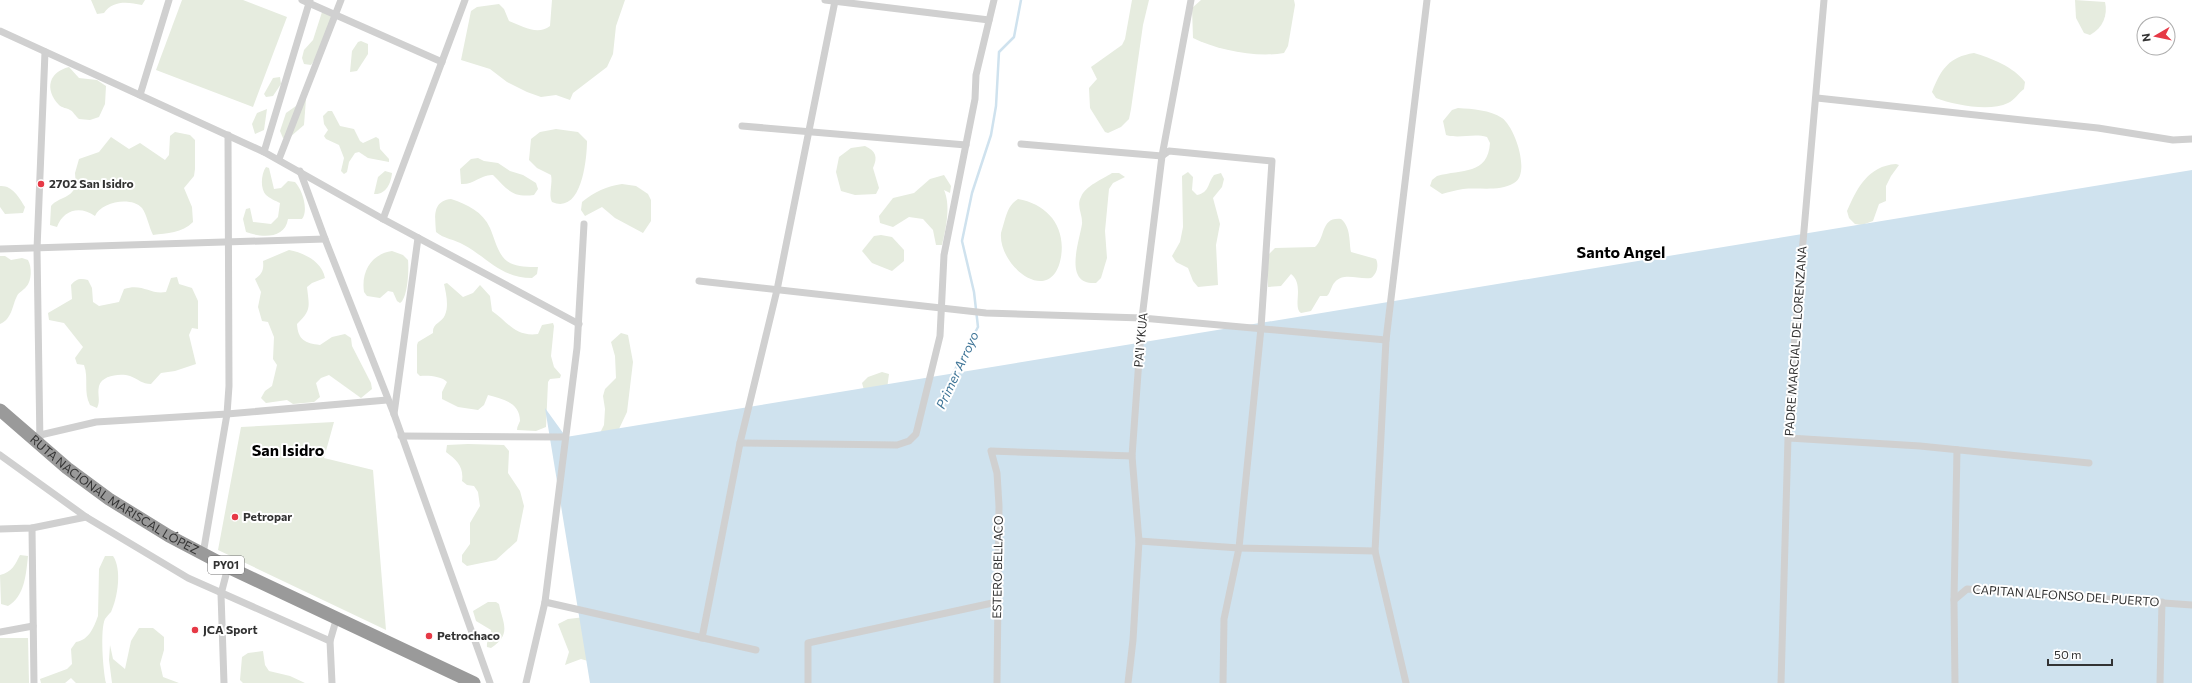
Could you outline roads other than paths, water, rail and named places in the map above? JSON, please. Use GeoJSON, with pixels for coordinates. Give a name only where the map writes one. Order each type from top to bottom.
{"type":"FeatureCollection","features":[{"type":"Feature","properties":{"kind":"highway","name":"RUTA NACIONAL MARISCAL LÓPEZ"},"geometry":{"type":"LineString","coordinates":[[0,410],[23,432],[40,442],[109,499],[203,554],[474,683]]}},
{"type":"Feature","properties":{"kind":"street"},"geometry":{"type":"LineString","coordinates":[[140,95],[169,0]]}},
{"type":"Feature","properties":{"kind":"street"},"geometry":{"type":"LineString","coordinates":[[279,160],[341,0]]}},
{"type":"Feature","properties":{"kind":"street"},"geometry":{"type":"LineString","coordinates":[[383,219],[466,0]]}},
{"type":"Feature","properties":{"kind":"street"},"geometry":{"type":"LineString","coordinates":[[826,0],[990,20]]}},
{"type":"Feature","properties":{"kind":"street"},"geometry":{"type":"LineString","coordinates":[[740,444],[898,445],[909,441],[916,434],[938,343],[944,255],[975,99],[976,76],[994,0]]}},
{"type":"Feature","properties":{"kind":"street","name":"PA'I YKUA"},"geometry":{"type":"LineString","coordinates":[[1128,683],[1133,640],[1139,541],[1132,456],[1142,318],[1162,156],[1191,0]]}},
{"type":"Feature","properties":{"kind":"street"},"geometry":{"type":"LineString","coordinates":[[1406,683],[1375,551],[1386,340],[1427,0]]}},
{"type":"Feature","properties":{"kind":"street","name":"PADRE MARCIAL DE LORENZANA"},"geometry":{"type":"LineString","coordinates":[[1781,683],[1789,402],[1795,323],[1817,98],[1824,0]]}},
{"type":"Feature","properties":{"kind":"street"},"geometry":{"type":"LineString","coordinates":[[264,152],[307,1],[335,15],[442,62]]}},
{"type":"Feature","properties":{"kind":"street"},"geometry":{"type":"LineString","coordinates":[[702,638],[740,444],[777,290],[835,1]]}},
{"type":"Feature","properties":{"kind":"street"},"geometry":{"type":"LineString","coordinates":[[0,31],[264,152],[383,219],[579,324]]}},
{"type":"Feature","properties":{"kind":"street"},"geometry":{"type":"LineString","coordinates":[[45,52],[36,249],[40,442],[96,422],[227,414],[387,400]]}},
{"type":"Feature","properties":{"kind":"street"},"geometry":{"type":"LineString","coordinates":[[1817,98],[2098,128],[2173,140],[2192,139]]}},
{"type":"Feature","properties":{"kind":"street"},"geometry":{"type":"LineString","coordinates":[[742,126],[966,145]]}},
{"type":"Feature","properties":{"kind":"street"},"geometry":{"type":"LineString","coordinates":[[203,554],[227,414],[230,364],[228,135]]}},
{"type":"Feature","properties":{"kind":"street"},"geometry":{"type":"LineString","coordinates":[[1021,144],[1162,156],[1169,151],[1272,161],[1261,328],[1239,548],[1224,619],[1224,683]]}},
{"type":"Feature","properties":{"kind":"street"},"geometry":{"type":"LineString","coordinates":[[300,171],[387,400],[394,414],[490,683]]}},
{"type":"Feature","properties":{"kind":"street"},"geometry":{"type":"LineString","coordinates":[[526,683],[545,602],[579,324],[584,224]]}},
{"type":"Feature","properties":{"kind":"street"},"geometry":{"type":"LineString","coordinates":[[394,414],[418,238]]}},
{"type":"Feature","properties":{"kind":"street"},"geometry":{"type":"LineString","coordinates":[[0,249],[325,239]]}},
{"type":"Feature","properties":{"kind":"street"},"geometry":{"type":"LineString","coordinates":[[699,281],[970,312],[1142,318],[1386,340]]}},
{"type":"Feature","properties":{"kind":"street"},"geometry":{"type":"LineString","coordinates":[[401,436],[565,437]]}},
{"type":"Feature","properties":{"kind":"street"},"geometry":{"type":"LineString","coordinates":[[1789,438],[1957,450],[2089,463]]}},
{"type":"Feature","properties":{"kind":"street"},"geometry":{"type":"LineString","coordinates":[[1955,683],[1954,600],[1957,450]]}},
{"type":"Feature","properties":{"kind":"street","name":"ESTERO BELLACO"},"geometry":{"type":"LineString","coordinates":[[997,683],[996,602],[999,506],[997,473],[991,451],[1132,456]]}},
{"type":"Feature","properties":{"kind":"street"},"geometry":{"type":"LineString","coordinates":[[0,455],[86,517],[188,578],[330,642]]}},
{"type":"Feature","properties":{"kind":"street"},"geometry":{"type":"LineString","coordinates":[[0,529],[32,528],[86,517]]}},
{"type":"Feature","properties":{"kind":"street"},"geometry":{"type":"LineString","coordinates":[[32,528],[34,683]]}},
{"type":"Feature","properties":{"kind":"street"},"geometry":{"type":"LineString","coordinates":[[1139,541],[1239,548],[1375,551]]}},
{"type":"Feature","properties":{"kind":"street"},"geometry":{"type":"LineString","coordinates":[[224,683],[221,594],[228,567]]}},
{"type":"Feature","properties":{"kind":"street","name":"CAPITAN ALFONSO DEL PUERTO"},"geometry":{"type":"LineString","coordinates":[[1954,600],[1967,589],[2192,605]]}},
{"type":"Feature","properties":{"kind":"street"},"geometry":{"type":"LineString","coordinates":[[545,602],[756,650]]}},
{"type":"Feature","properties":{"kind":"street"},"geometry":{"type":"LineString","coordinates":[[808,683],[808,642],[996,602]]}},
{"type":"Feature","properties":{"kind":"street"},"geometry":{"type":"LineString","coordinates":[[2160,683],[2162,602]]}},
{"type":"Feature","properties":{"kind":"street"},"geometry":{"type":"LineString","coordinates":[[332,683],[330,642],[337,617]]}},
{"type":"Feature","properties":{"kind":"street"},"geometry":{"type":"LineString","coordinates":[[0,632],[33,626]]}},
{"type":"Feature","properties":{"kind":"water"},"geometry":{"type":"Polygon","coordinates":[[[2192,170],[2192,683],[590,683],[545,408],[566,437],[2192,170]]]}},
{"type":"Feature","properties":{"kind":"waterway","name":"Primer Arroyo"},"geometry":{"type":"LineString","coordinates":[[952,375],[978,327],[974,292],[962,241],[972,193],[991,135],[996,106],[999,52],[1014,37],[1021,0]]}},
{"type":"Feature","properties":{"kind":"place","name":"2702 San Isidro"},"geometry":{"type":"Point","coordinates":[41,184]}},
{"type":"Feature","properties":{"kind":"place","name":"Petropar"},"geometry":{"type":"Point","coordinates":[235,517]}},
{"type":"Feature","properties":{"kind":"place","name":"JCA Sport"},"geometry":{"type":"Point","coordinates":[195,630]}},
{"type":"Feature","properties":{"kind":"place","name":"Petrochaco"},"geometry":{"type":"Point","coordinates":[429,636]}},
{"type":"Feature","properties":{"kind":"district","name":"Santo Angel"},"geometry":{"type":"Point","coordinates":[1621,252]}},
{"type":"Feature","properties":{"kind":"district","name":"San Isidro"},"geometry":{"type":"Point","coordinates":[288,450]}}]}
